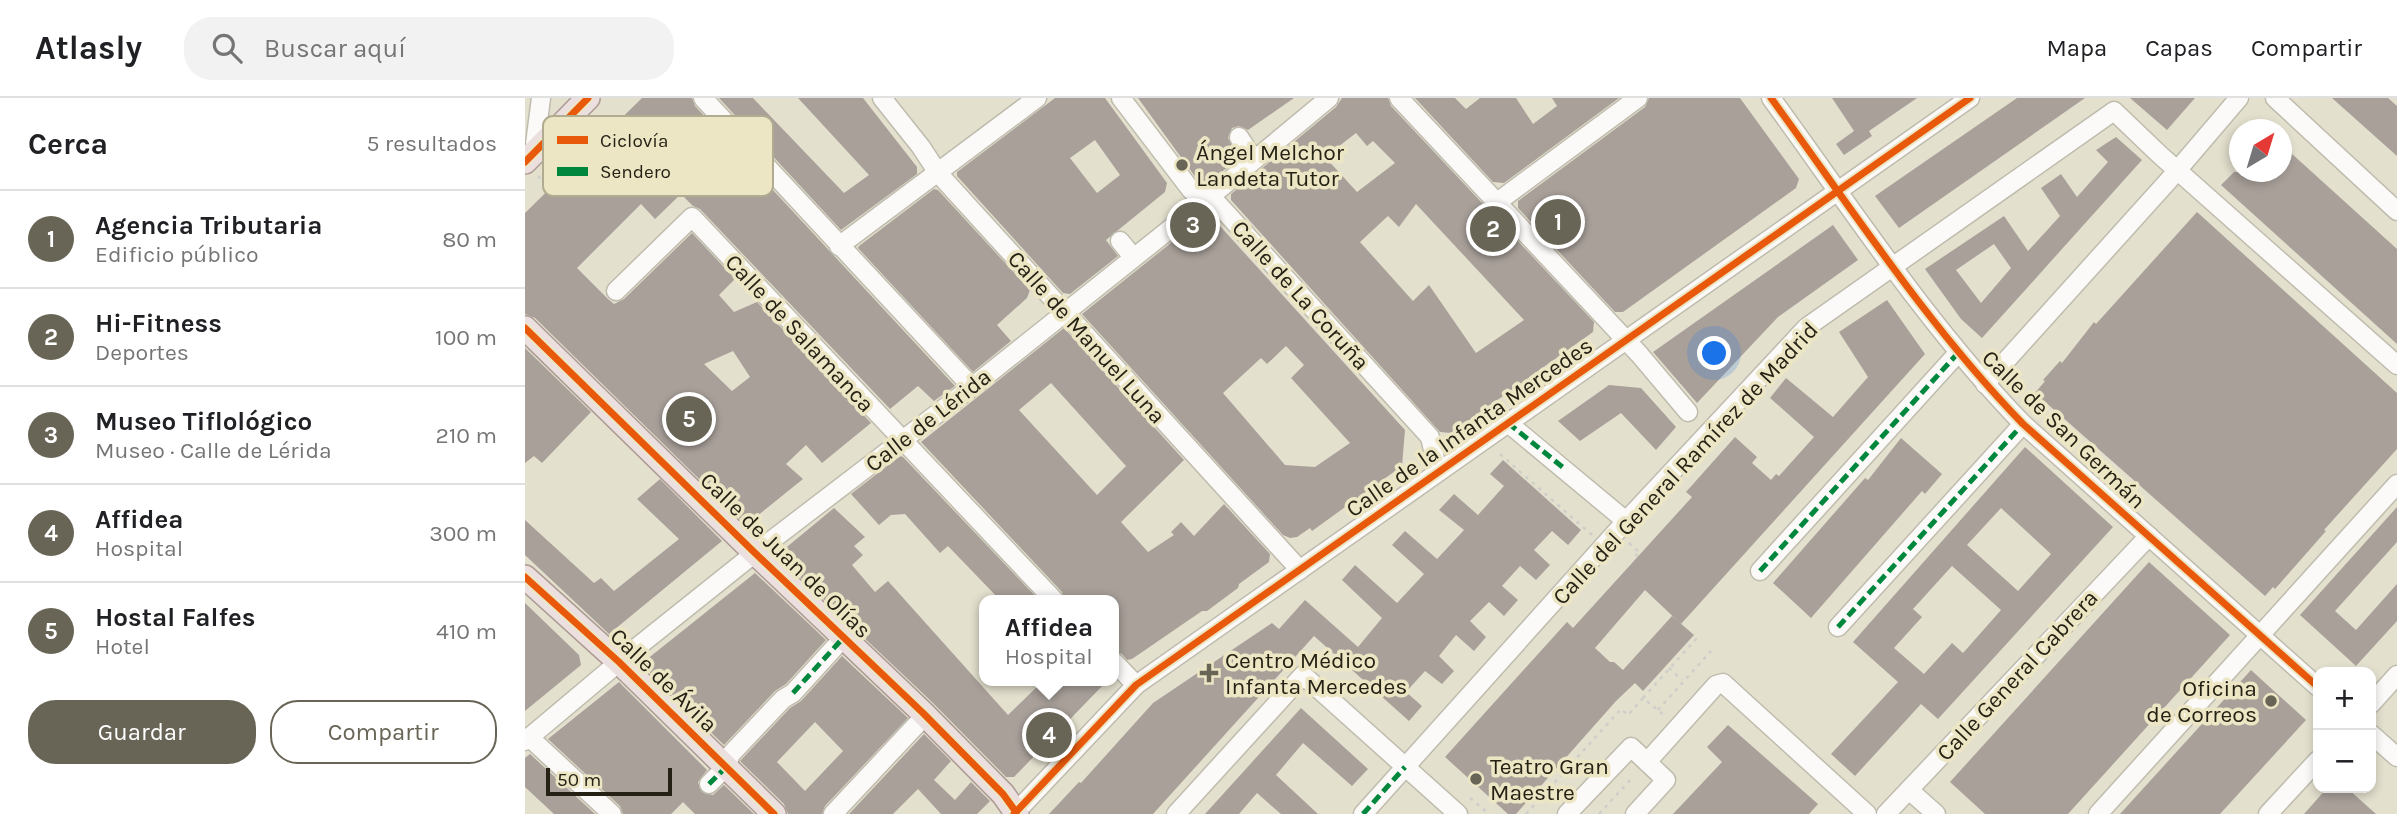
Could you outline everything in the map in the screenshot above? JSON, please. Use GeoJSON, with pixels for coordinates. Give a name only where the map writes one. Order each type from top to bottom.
{"type":"FeatureCollection","features":[{"type":"Feature","properties":{"kind":"main road"},"geometry":{"type":"LineString","coordinates":[[570,116],[588,98]]}},
{"type":"Feature","properties":{"kind":"main road"},"geometry":{"type":"LineString","coordinates":[[530,157],[543,144]]}},
{"type":"Feature","properties":{"kind":"main road","name":"Calle de Juan de Olías"},"geometry":{"type":"LineString","coordinates":[[525,328],[923,713],[1003,794],[1015,813]]}},
{"type":"Feature","properties":{"kind":"main road","name":"Calle de Ávila"},"geometry":{"type":"LineString","coordinates":[[525,577],[619,663],[774,814]]}},
{"type":"Feature","properties":{"kind":"street"},"geometry":{"type":"LineString","coordinates":[[530,157],[541,98]]}},
{"type":"Feature","properties":{"kind":"street"},"geometry":{"type":"LineString","coordinates":[[703,98],[720,116]]}},
{"type":"Feature","properties":{"kind":"street","name":"Calle de Manuel Luna"},"geometry":{"type":"LineString","coordinates":[[882,98],[922,147],[938,173],[1300,570]]}},
{"type":"Feature","properties":{"kind":"street"},"geometry":{"type":"LineString","coordinates":[[839,246],[1037,98]]}},
{"type":"Feature","properties":{"kind":"street","name":"Calle de La Coruña"},"geometry":{"type":"LineString","coordinates":[[1121,98],[1191,191],[1205,201],[1218,204],[1430,437],[1438,472]]}},
{"type":"Feature","properties":{"kind":"street","name":"Calle de Lérida"},"geometry":{"type":"LineString","coordinates":[[527,739],[755,553],[972,387],[1205,201],[1329,98]]}},
{"type":"Feature","properties":{"kind":"street"},"geometry":{"type":"LineString","coordinates":[[1399,98],[1688,412]]}},
{"type":"Feature","properties":{"kind":"street"},"geometry":{"type":"LineString","coordinates":[[1496,203],[1639,98]]}},
{"type":"Feature","properties":{"kind":"street","name":"Calle de San Germán"},"geometry":{"type":"LineString","coordinates":[[1771,98],[1892,267],[1985,384],[2024,424],[2313,683]]}},
{"type":"Feature","properties":{"kind":"street","name":"Calle de la Infanta Mercedes"},"geometry":{"type":"LineString","coordinates":[[1015,813],[1136,685],[1970,98]]}},
{"type":"Feature","properties":{"kind":"street"},"geometry":{"type":"LineString","coordinates":[[1985,384],[2239,98]]}},
{"type":"Feature","properties":{"kind":"street"},"geometry":{"type":"LineString","coordinates":[[2275,98],[2397,211]]}},
{"type":"Feature","properties":{"kind":"street","name":"Calle del General Ramírez de Madrid"},"geometry":{"type":"LineString","coordinates":[[1363,814],[1626,521],[1807,327],[2114,111],[2397,365]]}},
{"type":"Feature","properties":{"kind":"street"},"geometry":{"type":"LineString","coordinates":[[1239,137],[1254,160]]}},
{"type":"Feature","properties":{"kind":"street"},"geometry":{"type":"LineString","coordinates":[[773,174],[972,387]]}},
{"type":"Feature","properties":{"kind":"street","name":"Calle de Salamanca"},"geometry":{"type":"LineString","coordinates":[[616,291],[692,217],[1050,595]]}},
{"type":"Feature","properties":{"kind":"street"},"geometry":{"type":"LineString","coordinates":[[1120,241],[1133,257]]}},
{"type":"Feature","properties":{"kind":"street"},"geometry":{"type":"LineString","coordinates":[[1760,571],[1958,353]]}},
{"type":"Feature","properties":{"kind":"street"},"geometry":{"type":"LineString","coordinates":[[1508,423],[1626,521]]}},
{"type":"Feature","properties":{"kind":"street"},"geometry":{"type":"LineString","coordinates":[[1838,627],[2024,424]]}},
{"type":"Feature","properties":{"kind":"street"},"geometry":{"type":"LineString","coordinates":[[2098,814],[2397,484]]}},
{"type":"Feature","properties":{"kind":"street","name":"Calle General Cabrera"},"geometry":{"type":"LineString","coordinates":[[1887,814],[2149,536]]}},
{"type":"Feature","properties":{"kind":"street"},"geometry":{"type":"LineString","coordinates":[[709,784],[726,767],[731,754],[783,699],[793,693],[844,637]]}},
{"type":"Feature","properties":{"kind":"street"},"geometry":{"type":"LineString","coordinates":[[1119,667],[1136,685]]}},
{"type":"Feature","properties":{"kind":"street"},"geometry":{"type":"LineString","coordinates":[[1176,814],[1303,675],[1458,814]]}},
{"type":"Feature","properties":{"kind":"street"},"geometry":{"type":"LineString","coordinates":[[2376,698],[2397,675]]}},
{"type":"Feature","properties":{"kind":"street"},"geometry":{"type":"LineString","coordinates":[[1647,762],[1716,685],[1723,682],[1867,814]]}},
{"type":"Feature","properties":{"kind":"street"},"geometry":{"type":"LineString","coordinates":[[833,814],[920,721],[923,713]]}},
{"type":"Feature","properties":{"kind":"street"},"geometry":{"type":"LineString","coordinates":[[2376,738],[2397,757]]}},
{"type":"Feature","properties":{"kind":"street"},"geometry":{"type":"LineString","coordinates":[[527,739],[612,814]]}},
{"type":"Feature","properties":{"kind":"street"},"geometry":{"type":"LineString","coordinates":[[1567,814],[1631,747],[1666,780],[1636,814]]}},
{"type":"Feature","properties":{"kind":"street"},"geometry":{"type":"LineString","coordinates":[[2268,814],[2313,765]]}},
{"type":"Feature","properties":{"kind":"street"},"geometry":{"type":"LineString","coordinates":[[1909,790],[1936,814]]}},
{"type":"Feature","properties":{"kind":"path"},"geometry":{"type":"LineString","coordinates":[[1500,454],[1594,537]]}},
{"type":"Feature","properties":{"kind":"path"},"geometry":{"type":"LineString","coordinates":[[1526,814],[1621,709],[1628,715],[1697,638]]}},
{"type":"Feature","properties":{"kind":"path"},"geometry":{"type":"LineString","coordinates":[[1658,710],[1711,651]]}},
{"type":"Feature","properties":{"kind":"path"},"geometry":{"type":"LineString","coordinates":[[1669,668],[1683,681]]}},
{"type":"Feature","properties":{"kind":"path"},"geometry":{"type":"LineString","coordinates":[[1643,698],[1667,718]]}},
{"type":"Feature","properties":{"kind":"path"},"geometry":{"type":"LineString","coordinates":[[1599,814],[1633,777]]}},
{"type":"Feature","properties":{"kind":"path"},"geometry":{"type":"LineString","coordinates":[[1470,798],[1489,814]]}},
{"type":"Feature","properties":{"kind":"building"},"geometry":{"type":"Polygon","coordinates":[[[642,98],[692,98],[704,116],[624,116],[642,98]]]}},
{"type":"Feature","properties":{"kind":"building"},"geometry":{"type":"Polygon","coordinates":[[[719,98],[753,98],[770,116],[736,116],[719,98]]]}},
{"type":"Feature","properties":{"kind":"building"},"geometry":{"type":"Polygon","coordinates":[[[798,98],[863,98],[917,167],[917,174],[841,230],[773,156],[773,119],[844,193],[869,175],[798,98]]]}},
{"type":"Feature","properties":{"kind":"building"},"geometry":{"type":"Polygon","coordinates":[[[1055,98],[1105,98],[1167,183],[1165,192],[1106,240],[1118,256],[1070,294],[1063,293],[957,176],[957,172],[1055,98]],[[1095,140],[1070,158],[1097,193],[1120,175],[1095,140]]]}},
{"type":"Feature","properties":{"kind":"building"},"geometry":{"type":"Polygon","coordinates":[[[1138,98],[1294,98],[1248,130],[1239,126],[1232,128],[1228,138],[1239,158],[1208,183],[1199,182],[1138,98]]]}},
{"type":"Feature","properties":{"kind":"building"},"geometry":{"type":"Polygon","coordinates":[[[1342,98],[1388,98],[1391,106],[1594,322],[1593,332],[1451,433],[1440,432],[1231,200],[1231,194],[1336,107],[1342,98]],[[1356,133],[1325,157],[1357,192],[1395,163],[1373,141],[1367,146],[1356,133]],[[1416,204],[1399,227],[1388,216],[1360,242],[1413,301],[1429,285],[1476,353],[1524,320],[1416,204]]]}},
{"type":"Feature","properties":{"kind":"building"},"geometry":{"type":"Polygon","coordinates":[[[1415,98],[1455,98],[1466,109],[1480,98],[1516,98],[1533,124],[1557,106],[1552,98],[1619,98],[1504,183],[1493,182],[1415,98]]]}},
{"type":"Feature","properties":{"kind":"building"},"geometry":{"type":"Polygon","coordinates":[[[1649,98],[1740,98],[1799,179],[1796,188],[1623,312],[1615,312],[1518,208],[1518,201],[1645,107],[1649,98]]]}},
{"type":"Feature","properties":{"kind":"building"},"geometry":{"type":"Polygon","coordinates":[[[1832,98],[1917,98],[1869,131],[1872,136],[1844,155],[1836,144],[1854,131],[1832,98]]]}},
{"type":"Feature","properties":{"kind":"building"},"geometry":{"type":"Polygon","coordinates":[[[2017,98],[2085,98],[1899,228],[1875,196],[2017,98]]]}},
{"type":"Feature","properties":{"kind":"building"},"geometry":{"type":"Polygon","coordinates":[[[2130,98],[2195,98],[2167,130],[2130,98]]]}},
{"type":"Feature","properties":{"kind":"building"},"geometry":{"type":"Polygon","coordinates":[[[2332,98],[2388,98],[2397,106],[2397,156],[2332,98]]]}},
{"type":"Feature","properties":{"kind":"building"},"geometry":{"type":"Polygon","coordinates":[[[2116,137],[2142,160],[1982,338],[1961,319],[1925,269],[2004,216],[2028,251],[2060,216],[2041,188],[2061,174],[2077,197],[2108,162],[2096,150],[2116,137]],[[1994,244],[1956,270],[1981,303],[2011,268],[1994,244]]]}},
{"type":"Feature","properties":{"kind":"building"},"geometry":{"type":"Polygon","coordinates":[[[2292,154],[2397,249],[2397,344],[2221,185],[2229,177],[2229,182],[2292,182],[2292,154]]]}},
{"type":"Feature","properties":{"kind":"building"},"geometry":{"type":"Polygon","coordinates":[[[934,189],[938,190],[1030,290],[1027,298],[997,325],[1011,341],[973,372],[858,248],[934,189]]]}},
{"type":"Feature","properties":{"kind":"building"},"geometry":{"type":"Polygon","coordinates":[[[773,190],[955,386],[934,401],[918,386],[890,409],[700,209],[683,196],[773,196],[773,190]]]}},
{"type":"Feature","properties":{"kind":"building"},"geometry":{"type":"Polygon","coordinates":[[[543,195],[679,196],[655,219],[641,204],[577,268],[614,304],[624,299],[692,233],[735,279],[719,295],[734,312],[757,302],[871,423],[822,463],[806,445],[786,464],[803,479],[746,525],[535,318],[525,314],[525,213],[543,195]],[[733,351],[704,364],[732,391],[750,377],[733,351]]]}},
{"type":"Feature","properties":{"kind":"building"},"geometry":{"type":"Polygon","coordinates":[[[2197,212],[2397,393],[2397,449],[2275,589],[2273,587],[2265,596],[2035,393],[2045,381],[2043,380],[2060,361],[2062,363],[2094,322],[2096,324],[2197,212]]]}},
{"type":"Feature","properties":{"kind":"building"},"geometry":{"type":"Polygon","coordinates":[[[1207,214],[1210,215],[1405,430],[1402,466],[1312,531],[1310,528],[1297,537],[1290,538],[1283,535],[1082,314],[1207,214]],[[1286,346],[1267,364],[1261,358],[1223,393],[1285,465],[1315,467],[1350,443],[1291,378],[1304,365],[1286,346]]]}},
{"type":"Feature","properties":{"kind":"building"},"geometry":{"type":"Polygon","coordinates":[[[1833,225],[1858,260],[1778,317],[1697,403],[1653,352],[1833,225]]]}},
{"type":"Feature","properties":{"kind":"building"},"geometry":{"type":"Polygon","coordinates":[[[1887,300],[1925,354],[1681,624],[1694,635],[1643,691],[1635,683],[1616,701],[1516,814],[1508,814],[1445,757],[1567,622],[1573,628],[1692,497],[1686,492],[1735,437],[1757,457],[1752,463],[1771,480],[1776,474],[1779,476],[1814,437],[1770,398],[1786,378],[1833,417],[1868,377],[1839,332],[1887,300]],[[1645,590],[1595,648],[1623,670],[1672,616],[1678,621],[1645,590]]]}},
{"type":"Feature","properties":{"kind":"building"},"geometry":{"type":"Polygon","coordinates":[[[1064,328],[1184,460],[1121,522],[1148,552],[1174,535],[1171,532],[1181,522],[1194,536],[1224,504],[1270,554],[1269,562],[1207,611],[1202,611],[1127,660],[1119,653],[1119,595],[1063,595],[921,442],[1064,328]],[[1051,383],[1019,410],[1097,495],[1126,466],[1051,383]]]}},
{"type":"Feature","properties":{"kind":"building"},"geometry":{"type":"Polygon","coordinates":[[[525,348],[591,412],[542,463],[534,456],[525,463],[525,348]]]}},
{"type":"Feature","properties":{"kind":"building"},"geometry":{"type":"Polygon","coordinates":[[[1609,385],[1641,388],[1676,427],[1656,450],[1621,413],[1580,441],[1558,421],[1609,385]]]}},
{"type":"Feature","properties":{"kind":"building"},"geometry":{"type":"Polygon","coordinates":[[[1901,438],[1942,474],[1925,494],[1922,491],[1811,618],[1773,583],[1865,478],[1868,480],[1901,438]]]}},
{"type":"Feature","properties":{"kind":"building"},"geometry":{"type":"Polygon","coordinates":[[[2025,447],[2113,527],[1938,719],[1921,704],[1855,776],[1831,754],[1898,682],[1853,642],[2025,447]],[[2001,508],[1967,545],[2018,591],[2051,554],[2001,508]],[[1952,566],[1913,609],[1922,617],[1894,648],[1924,674],[1952,643],[1963,653],[2001,610],[1952,566]]]}},
{"type":"Feature","properties":{"kind":"building"},"geometry":{"type":"Polygon","coordinates":[[[900,456],[903,457],[1034,595],[995,595],[948,546],[940,553],[905,514],[891,515],[879,525],[851,494],[900,456]]]}},
{"type":"Feature","properties":{"kind":"building"},"geometry":{"type":"Polygon","coordinates":[[[1503,460],[1581,530],[1568,545],[1552,531],[1534,550],[1550,565],[1536,580],[1520,566],[1502,586],[1518,600],[1504,616],[1489,602],[1470,621],[1486,637],[1474,651],[1456,635],[1439,656],[1454,671],[1442,684],[1425,671],[1406,692],[1422,706],[1409,721],[1314,636],[1153,814],[1049,814],[1079,782],[1081,783],[1153,703],[1272,623],[1279,629],[1305,600],[1358,647],[1382,618],[1342,580],[1355,565],[1397,603],[1424,574],[1392,545],[1405,531],[1437,559],[1464,530],[1439,510],[1454,494],[1478,515],[1504,486],[1490,474],[1503,460]]]}},
{"type":"Feature","properties":{"kind":"building"},"geometry":{"type":"Polygon","coordinates":[[[660,479],[722,541],[609,634],[525,555],[525,520],[594,583],[601,578],[614,591],[679,539],[637,499],[660,479]]]}},
{"type":"Feature","properties":{"kind":"building"},"geometry":{"type":"Polygon","coordinates":[[[2397,507],[2397,542],[2335,611],[2356,630],[2397,584],[2397,621],[2356,666],[2300,615],[2397,507]]]}},
{"type":"Feature","properties":{"kind":"building"},"geometry":{"type":"Polygon","coordinates":[[[834,508],[865,537],[854,546],[863,555],[852,565],[875,592],[888,581],[979,683],[979,686],[982,686],[1008,715],[1038,686],[1102,686],[1014,777],[1006,777],[933,703],[782,560],[782,551],[834,508]]]}},
{"type":"Feature","properties":{"kind":"building"},"geometry":{"type":"Polygon","coordinates":[[[2149,562],[2230,635],[2068,814],[1985,814],[1950,782],[2149,562]]]}},
{"type":"Feature","properties":{"kind":"building"},"geometry":{"type":"Polygon","coordinates":[[[755,573],[826,640],[724,745],[641,664],[755,573]]]}},
{"type":"Feature","properties":{"kind":"building"},"geometry":{"type":"Polygon","coordinates":[[[525,603],[579,655],[581,665],[525,711],[525,603]]]}},
{"type":"Feature","properties":{"kind":"building"},"geometry":{"type":"Polygon","coordinates":[[[842,656],[908,718],[825,806],[822,814],[788,814],[784,804],[740,761],[790,708],[801,701],[842,656]],[[815,722],[777,762],[805,791],[843,751],[815,722]]]}},
{"type":"Feature","properties":{"kind":"building"},"geometry":{"type":"Polygon","coordinates":[[[2251,670],[2306,720],[2220,814],[2120,814],[2251,670]]]}},
{"type":"Feature","properties":{"kind":"building"},"geometry":{"type":"Polygon","coordinates":[[[619,682],[707,770],[698,782],[702,792],[713,795],[724,785],[754,814],[695,814],[683,802],[671,814],[623,814],[620,806],[548,739],[619,682]]]}},
{"type":"Feature","properties":{"kind":"building"},"geometry":{"type":"Polygon","coordinates":[[[1301,708],[1368,769],[1352,786],[1303,743],[1276,775],[1318,814],[1281,814],[1257,793],[1239,814],[1205,814],[1301,708]]]}},
{"type":"Feature","properties":{"kind":"building"},"geometry":{"type":"Polygon","coordinates":[[[1728,725],[1818,804],[1809,814],[1673,814],[1722,762],[1707,747],[1728,725]]]}},
{"type":"Feature","properties":{"kind":"building"},"geometry":{"type":"Polygon","coordinates":[[[924,734],[951,761],[934,780],[955,800],[971,782],[990,801],[977,814],[941,814],[918,789],[893,814],[849,814],[924,734]]]}},
{"type":"Feature","properties":{"kind":"building"},"geometry":{"type":"Polygon","coordinates":[[[530,754],[595,814],[554,814],[525,787],[525,758],[530,754]]]}},
{"type":"Feature","properties":{"kind":"building"},"geometry":{"type":"Polygon","coordinates":[[[2323,793],[2353,793],[2376,814],[2304,814],[2323,793]]]}},
{"type":"Feature","properties":{"kind":"marked path"},"geometry":{"type":"LineString","coordinates":[[1760,571],[1958,353]]}},
{"type":"Feature","properties":{"kind":"marked path"},"geometry":{"type":"LineString","coordinates":[[1508,423],[1565,469]]}},
{"type":"Feature","properties":{"kind":"marked path"},"geometry":{"type":"LineString","coordinates":[[1838,627],[2023,424]]}},
{"type":"Feature","properties":{"kind":"marked path"},"geometry":{"type":"LineString","coordinates":[[793,693],[844,637]]}},
{"type":"Feature","properties":{"kind":"marked path"},"geometry":{"type":"LineString","coordinates":[[709,784],[726,767]]}},
{"type":"Feature","properties":{"kind":"marked path"},"geometry":{"type":"LineString","coordinates":[[1363,814],[1405,767]]}},
{"type":"Feature","properties":{"kind":"cycle path"},"geometry":{"type":"LineString","coordinates":[[570,116],[588,98]]}},
{"type":"Feature","properties":{"kind":"cycle path"},"geometry":{"type":"LineString","coordinates":[[1771,98],[1922,307],[2023,424],[2313,683]]}},
{"type":"Feature","properties":{"kind":"cycle path"},"geometry":{"type":"LineString","coordinates":[[1014,814],[1136,685],[1970,98]]}},
{"type":"Feature","properties":{"kind":"cycle path"},"geometry":{"type":"LineString","coordinates":[[525,162],[543,144]]}},
{"type":"Feature","properties":{"kind":"cycle path"},"geometry":{"type":"LineString","coordinates":[[525,328],[923,713],[1003,794],[1016,812]]}},
{"type":"Feature","properties":{"kind":"cycle path"},"geometry":{"type":"LineString","coordinates":[[525,577],[619,662],[774,814]]}},
{"type":"Feature","properties":{"kind":"place","name":"Ángel Melchor Landeta Tutor"},"geometry":{"type":"Point","coordinates":[1182,165]}},
{"type":"Feature","properties":{"kind":"place","name":"Agencia Tributaria"},"geometry":{"type":"Point","coordinates":[1558,222]}},
{"type":"Feature","properties":{"kind":"place","name":"Museo Tiflológico"},"geometry":{"type":"Point","coordinates":[1193,225]}},
{"type":"Feature","properties":{"kind":"place","name":"Hi-Fitness"},"geometry":{"type":"Point","coordinates":[1493,229]}},
{"type":"Feature","properties":{"kind":"place","name":"Hostal Falfes"},"geometry":{"type":"Point","coordinates":[689,419]}},
{"type":"Feature","properties":{"kind":"place","name":"Centro Médico Infanta Mercedes"},"geometry":{"type":"Point","coordinates":[1209,673]}},
{"type":"Feature","properties":{"kind":"place","name":"Oficina de Correos"},"geometry":{"type":"Point","coordinates":[2271,701]}},
{"type":"Feature","properties":{"kind":"place","name":"Affidea"},"geometry":{"type":"Point","coordinates":[1049,735]}},
{"type":"Feature","properties":{"kind":"place","name":"Teatro Gran Maestre"},"geometry":{"type":"Point","coordinates":[1476,779]}}]}
